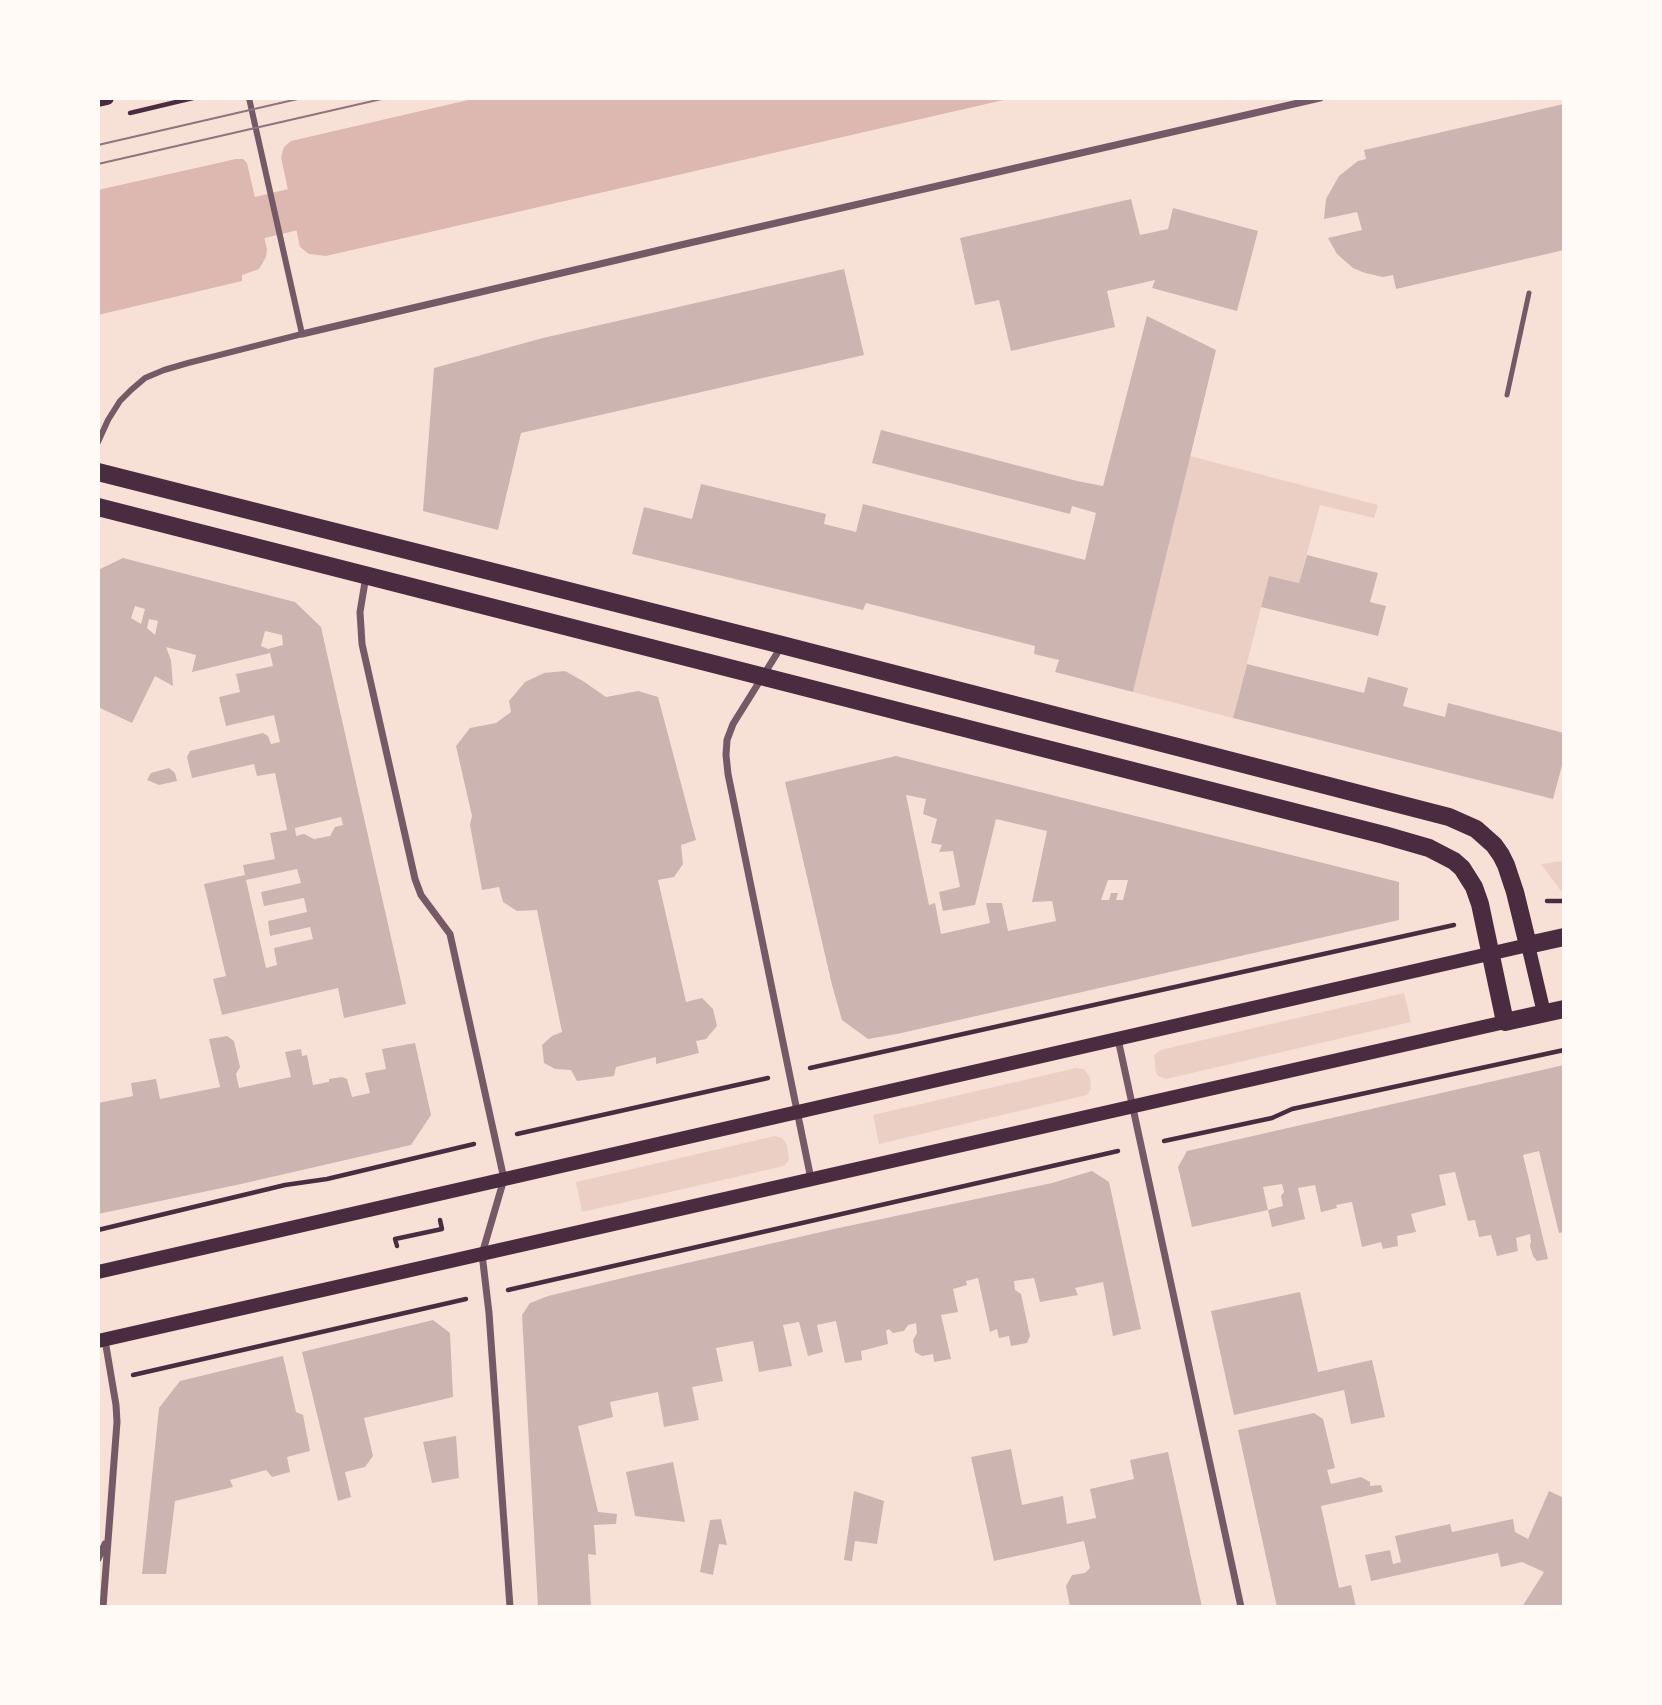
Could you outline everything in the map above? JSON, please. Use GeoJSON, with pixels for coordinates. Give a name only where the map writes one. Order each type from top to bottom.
{"type":"FeatureCollection","features":[{"type":"Feature","properties":{"kind":"main road"},"geometry":{"type":"LineString","coordinates":[[98,100],[107,98]]}},
{"type":"Feature","properties":{"kind":"main road"},"geometry":{"type":"LineString","coordinates":[[98,472],[1449,817],[1476,829],[1494,845],[1506,865],[1520,909],[1544,1013]]}},
{"type":"Feature","properties":{"kind":"main road"},"geometry":{"type":"LineString","coordinates":[[98,507],[1429,848],[1447,856],[1462,868],[1474,887],[1505,1022]]}},
{"type":"Feature","properties":{"kind":"main road"},"geometry":{"type":"LineString","coordinates":[[98,1272],[1564,937]]}},
{"type":"Feature","properties":{"kind":"main road"},"geometry":{"type":"LineString","coordinates":[[101,1341],[1564,1009]]}},
{"type":"Feature","properties":{"kind":"street"},"geometry":{"type":"LineString","coordinates":[[249,98],[302,334]]}},
{"type":"Feature","properties":{"kind":"street"},"geometry":{"type":"LineString","coordinates":[[98,442],[120,401],[145,378],[164,370],[302,334],[1320,98]]}},
{"type":"Feature","properties":{"kind":"street"},"geometry":{"type":"LineString","coordinates":[[367,575],[360,612],[362,644],[415,879],[421,895],[450,934],[504,1179],[481,1254],[488,1294],[510,1607]]}},
{"type":"Feature","properties":{"kind":"street"},"geometry":{"type":"LineString","coordinates":[[782,645],[733,724],[727,740],[726,755],[811,1180]]}},
{"type":"Feature","properties":{"kind":"street"},"geometry":{"type":"LineString","coordinates":[[1118,1039],[1241,1607]]}},
{"type":"Feature","properties":{"kind":"street"},"geometry":{"type":"LineString","coordinates":[[101,1341],[112,1380],[117,1437],[103,1607]]}},
{"type":"Feature","properties":{"kind":"street"},"geometry":{"type":"LineString","coordinates":[[98,1559],[109,1535]]}},
{"type":"Feature","properties":{"kind":"lane"},"geometry":{"type":"LineString","coordinates":[[1507,396],[1529,293]]}},
{"type":"Feature","properties":{"kind":"path"},"geometry":{"type":"LineString","coordinates":[[123,115],[193,98]]}},
{"type":"Feature","properties":{"kind":"path"},"geometry":{"type":"LineString","coordinates":[[1520,909],[1547,901],[1564,901]]}},
{"type":"Feature","properties":{"kind":"path"},"geometry":{"type":"LineString","coordinates":[[98,1230],[285,1185],[327,1179],[495,1139],[1483,919]]}},
{"type":"Feature","properties":{"kind":"path"},"geometry":{"type":"LineString","coordinates":[[1418,932],[1426,969]]}},
{"type":"Feature","properties":{"kind":"path"},"geometry":{"type":"LineString","coordinates":[[1441,1037],[1449,1075]]}},
{"type":"Feature","properties":{"kind":"path"},"geometry":{"type":"LineString","coordinates":[[112,1380],[872,1206],[1272,1118],[1292,1109],[1564,1050]]}},
{"type":"Feature","properties":{"kind":"path"},"geometry":{"type":"LineString","coordinates":[[410,1312],[395,1239],[442,1229],[435,1195]]}},
{"type":"Feature","properties":{"kind":"shaded area"},"geometry":{"type":"Polygon","coordinates":[[[477,98],[1012,98],[326,256],[309,254],[300,247],[281,157],[284,147],[291,141],[477,98]]]}},
{"type":"Feature","properties":{"kind":"shaded area"},"geometry":{"type":"Polygon","coordinates":[[[243,159],[247,163],[267,249],[259,269],[242,275],[242,281],[98,315],[98,190],[243,159]]]}},
{"type":"Feature","properties":{"kind":"shaded area"},"geometry":{"type":"Polygon","coordinates":[[[1190,456],[1378,505],[1374,518],[1320,505],[1299,583],[1269,576],[1233,718],[1133,692],[1190,456]]]}},
{"type":"Feature","properties":{"kind":"shaded area"},"geometry":{"type":"Polygon","coordinates":[[[1564,861],[1564,890],[1561,891],[1541,864],[1564,861]]]}},
{"type":"Feature","properties":{"kind":"shaded area"},"geometry":{"type":"Polygon","coordinates":[[[1404,993],[1411,1022],[1166,1079],[1158,1076],[1156,1072],[1154,1055],[1160,1050],[1404,993]]]}},
{"type":"Feature","properties":{"kind":"shaded area"},"geometry":{"type":"Polygon","coordinates":[[[1076,1068],[1084,1069],[1090,1077],[1091,1089],[1087,1095],[879,1144],[873,1115],[1076,1068]]]}},
{"type":"Feature","properties":{"kind":"shaded area"},"geometry":{"type":"Polygon","coordinates":[[[775,1136],[782,1138],[787,1145],[789,1160],[784,1166],[582,1212],[576,1182],[775,1136]]]}},
{"type":"Feature","properties":{"kind":"building"},"geometry":{"type":"Polygon","coordinates":[[[1564,104],[1564,250],[1396,289],[1393,275],[1383,277],[1365,273],[1353,268],[1337,254],[1328,238],[1362,230],[1357,212],[1324,219],[1326,199],[1339,176],[1358,161],[1366,159],[1364,150],[1564,104]]]}},
{"type":"Feature","properties":{"kind":"building"},"geometry":{"type":"Polygon","coordinates":[[[1131,199],[1140,235],[1168,229],[1173,208],[1258,231],[1237,311],[1152,288],[1155,280],[1107,291],[1115,327],[1011,351],[999,300],[975,305],[960,238],[1131,199]]]}},
{"type":"Feature","properties":{"kind":"building"},"geometry":{"type":"Polygon","coordinates":[[[844,269],[864,355],[521,433],[498,530],[423,511],[434,368],[543,338],[844,269]]]}},
{"type":"Feature","properties":{"kind":"building"},"geometry":{"type":"Polygon","coordinates":[[[1147,316],[1216,350],[1133,692],[1055,672],[1059,660],[1034,654],[1035,646],[866,603],[863,610],[632,554],[644,507],[692,519],[701,484],[826,514],[824,524],[856,532],[863,504],[1085,560],[1096,513],[1072,506],[1070,514],[872,463],[881,430],[1103,486],[1147,316]]]}},
{"type":"Feature","properties":{"kind":"building"},"geometry":{"type":"Polygon","coordinates":[[[1307,555],[1378,573],[1370,602],[1386,606],[1378,636],[1261,607],[1269,576],[1299,583],[1307,555]]]}},
{"type":"Feature","properties":{"kind":"building"},"geometry":{"type":"Polygon","coordinates":[[[123,558],[295,602],[321,627],[406,1004],[344,1018],[338,988],[222,1015],[213,979],[226,976],[204,884],[245,875],[243,865],[275,859],[270,833],[287,830],[275,773],[257,776],[254,764],[192,778],[187,757],[190,751],[263,733],[268,736],[271,744],[280,742],[274,715],[226,726],[219,697],[240,692],[236,674],[273,666],[270,653],[192,672],[196,655],[166,647],[171,660],[173,686],[155,676],[132,723],[98,707],[98,570],[123,558]],[[135,606],[131,618],[141,624],[145,609],[135,606]],[[149,619],[147,628],[155,635],[158,621],[149,619]],[[265,631],[261,646],[268,649],[283,645],[282,635],[265,631]],[[341,817],[295,828],[296,836],[304,834],[314,839],[330,836],[335,827],[343,825],[341,817]],[[297,869],[246,880],[266,968],[277,965],[274,948],[313,939],[310,927],[270,936],[268,921],[307,912],[304,898],[264,906],[261,892],[301,883],[297,869]]]}},
{"type":"Feature","properties":{"kind":"building"},"geometry":{"type":"Polygon","coordinates":[[[1247,664],[1364,693],[1368,677],[1408,688],[1403,706],[1445,717],[1448,703],[1564,733],[1564,758],[1553,799],[1233,718],[1247,664]]]}},
{"type":"Feature","properties":{"kind":"building"},"geometry":{"type":"Polygon","coordinates":[[[565,671],[606,697],[638,691],[658,697],[696,840],[681,845],[683,864],[674,877],[658,880],[686,1002],[702,998],[713,1009],[717,1026],[706,1039],[696,1041],[699,1053],[656,1064],[656,1057],[616,1067],[614,1076],[577,1081],[571,1070],[555,1069],[544,1063],[542,1045],[562,1032],[537,910],[517,911],[503,902],[499,887],[482,890],[470,825],[472,816],[456,746],[470,728],[496,723],[511,712],[509,701],[525,682],[544,673],[565,671]]]}},
{"type":"Feature","properties":{"kind":"building"},"geometry":{"type":"Polygon","coordinates":[[[896,756],[1399,882],[1399,920],[868,1039],[842,1020],[785,782],[896,756]],[[906,795],[929,905],[935,903],[941,934],[990,923],[986,903],[1002,903],[1008,931],[1056,921],[1052,901],[1032,902],[1047,831],[996,819],[975,905],[943,911],[939,892],[960,887],[953,851],[939,852],[942,845],[931,843],[937,819],[923,814],[926,799],[906,795]],[[1108,880],[1101,900],[1109,900],[1111,893],[1118,893],[1116,900],[1123,900],[1128,880],[1108,880]]]}},
{"type":"Feature","properties":{"kind":"building"},"geometry":{"type":"Polygon","coordinates":[[[169,768],[175,773],[177,781],[159,785],[147,780],[151,773],[169,768]]]}},
{"type":"Feature","properties":{"kind":"building"},"geometry":{"type":"Polygon","coordinates":[[[227,1036],[234,1041],[240,1067],[236,1074],[239,1088],[291,1077],[285,1052],[301,1049],[302,1056],[307,1055],[313,1085],[342,1077],[347,1079],[352,1097],[370,1093],[365,1073],[386,1069],[382,1049],[415,1043],[431,1115],[411,1145],[98,1214],[98,1103],[133,1096],[131,1083],[156,1079],[160,1099],[220,1087],[209,1039],[227,1036]]]}},
{"type":"Feature","properties":{"kind":"building"},"geometry":{"type":"Polygon","coordinates":[[[1564,1065],[1564,1232],[1559,1233],[1539,1151],[1523,1155],[1548,1259],[1537,1261],[1533,1256],[1530,1234],[1516,1238],[1518,1251],[1497,1256],[1491,1235],[1479,1237],[1475,1220],[1468,1221],[1455,1172],[1439,1175],[1446,1205],[1411,1214],[1416,1232],[1397,1236],[1398,1246],[1383,1249],[1381,1242],[1362,1247],[1352,1202],[1321,1212],[1315,1185],[1298,1188],[1305,1219],[1272,1227],[1268,1210],[1192,1227],[1178,1167],[1187,1151],[1564,1065]],[[1282,1184],[1263,1187],[1268,1210],[1283,1206],[1282,1184]]]}},
{"type":"Feature","properties":{"kind":"building"},"geometry":{"type":"Polygon","coordinates":[[[1092,1171],[1109,1182],[1141,1329],[1113,1336],[1103,1282],[1075,1288],[1078,1295],[1040,1302],[1034,1278],[1014,1281],[1015,1290],[1021,1294],[1030,1336],[1027,1343],[1011,1346],[1009,1336],[999,1338],[997,1329],[990,1332],[978,1278],[953,1289],[958,1312],[941,1315],[951,1359],[934,1362],[933,1354],[922,1356],[915,1352],[913,1340],[917,1333],[916,1323],[908,1325],[904,1331],[893,1333],[889,1329],[886,1331],[888,1344],[861,1351],[862,1360],[845,1363],[836,1321],[817,1325],[823,1352],[808,1356],[799,1322],[783,1325],[792,1366],[759,1372],[753,1341],[716,1348],[723,1381],[692,1387],[699,1420],[664,1427],[658,1392],[610,1402],[613,1417],[578,1426],[598,1512],[617,1514],[616,1524],[594,1525],[596,1555],[588,1554],[591,1607],[538,1607],[522,1315],[530,1303],[548,1296],[631,1276],[834,1229],[1052,1183],[1092,1171]]]}},
{"type":"Feature","properties":{"kind":"building"},"geometry":{"type":"Polygon","coordinates":[[[1300,1292],[1318,1372],[1372,1360],[1385,1417],[1351,1424],[1344,1390],[1234,1415],[1211,1311],[1300,1292]]]}},
{"type":"Feature","properties":{"kind":"building"},"geometry":{"type":"Polygon","coordinates":[[[433,1320],[450,1333],[453,1397],[364,1418],[373,1456],[365,1467],[345,1472],[351,1497],[338,1501],[302,1352],[433,1320]]]}},
{"type":"Feature","properties":{"kind":"building"},"geometry":{"type":"Polygon","coordinates":[[[283,1356],[296,1412],[303,1415],[310,1451],[287,1457],[290,1472],[272,1477],[266,1470],[230,1480],[233,1487],[175,1501],[166,1574],[142,1574],[159,1408],[180,1381],[283,1356]]]}},
{"type":"Feature","properties":{"kind":"building"},"geometry":{"type":"Polygon","coordinates":[[[1314,1413],[1323,1419],[1335,1468],[1327,1470],[1331,1484],[1361,1477],[1370,1482],[1370,1486],[1381,1485],[1383,1492],[1321,1506],[1339,1588],[1351,1585],[1356,1607],[1277,1607],[1238,1430],[1314,1413]]]}},
{"type":"Feature","properties":{"kind":"building"},"geometry":{"type":"Polygon","coordinates":[[[456,1436],[459,1478],[432,1483],[423,1442],[456,1436]]]}},
{"type":"Feature","properties":{"kind":"building"},"geometry":{"type":"Polygon","coordinates":[[[1011,1449],[1022,1505],[1063,1496],[1067,1524],[1096,1518],[1090,1489],[1134,1479],[1130,1460],[1168,1452],[1202,1607],[1070,1607],[1066,1586],[1072,1575],[1085,1573],[1090,1568],[1084,1541],[994,1561],[971,1457],[1011,1449]]]}},
{"type":"Feature","properties":{"kind":"building"},"geometry":{"type":"Polygon","coordinates":[[[673,1462],[685,1522],[635,1516],[626,1472],[673,1462]]]}},
{"type":"Feature","properties":{"kind":"building"},"geometry":{"type":"Polygon","coordinates":[[[854,1491],[884,1501],[877,1544],[855,1541],[852,1561],[844,1560],[854,1491]]]}},
{"type":"Feature","properties":{"kind":"building"},"geometry":{"type":"Polygon","coordinates":[[[1549,1491],[1564,1498],[1564,1607],[1522,1607],[1544,1572],[1522,1562],[1501,1567],[1498,1553],[1371,1581],[1365,1555],[1390,1550],[1393,1564],[1401,1562],[1395,1536],[1450,1524],[1452,1532],[1513,1519],[1515,1532],[1528,1539],[1549,1491]]]}},
{"type":"Feature","properties":{"kind":"building"},"geometry":{"type":"Polygon","coordinates":[[[721,1519],[727,1545],[719,1544],[713,1575],[700,1572],[710,1520],[721,1519]]]}},
{"type":"Feature","properties":{"kind":"waterway"},"geometry":{"type":"LineString","coordinates":[[98,256],[346,197]]}},
{"type":"Feature","properties":{"kind":"tram line"},"geometry":{"type":"LineString","coordinates":[[98,145],[302,98]]}},
{"type":"Feature","properties":{"kind":"tram line"},"geometry":{"type":"LineString","coordinates":[[98,164],[386,98]]}}]}
